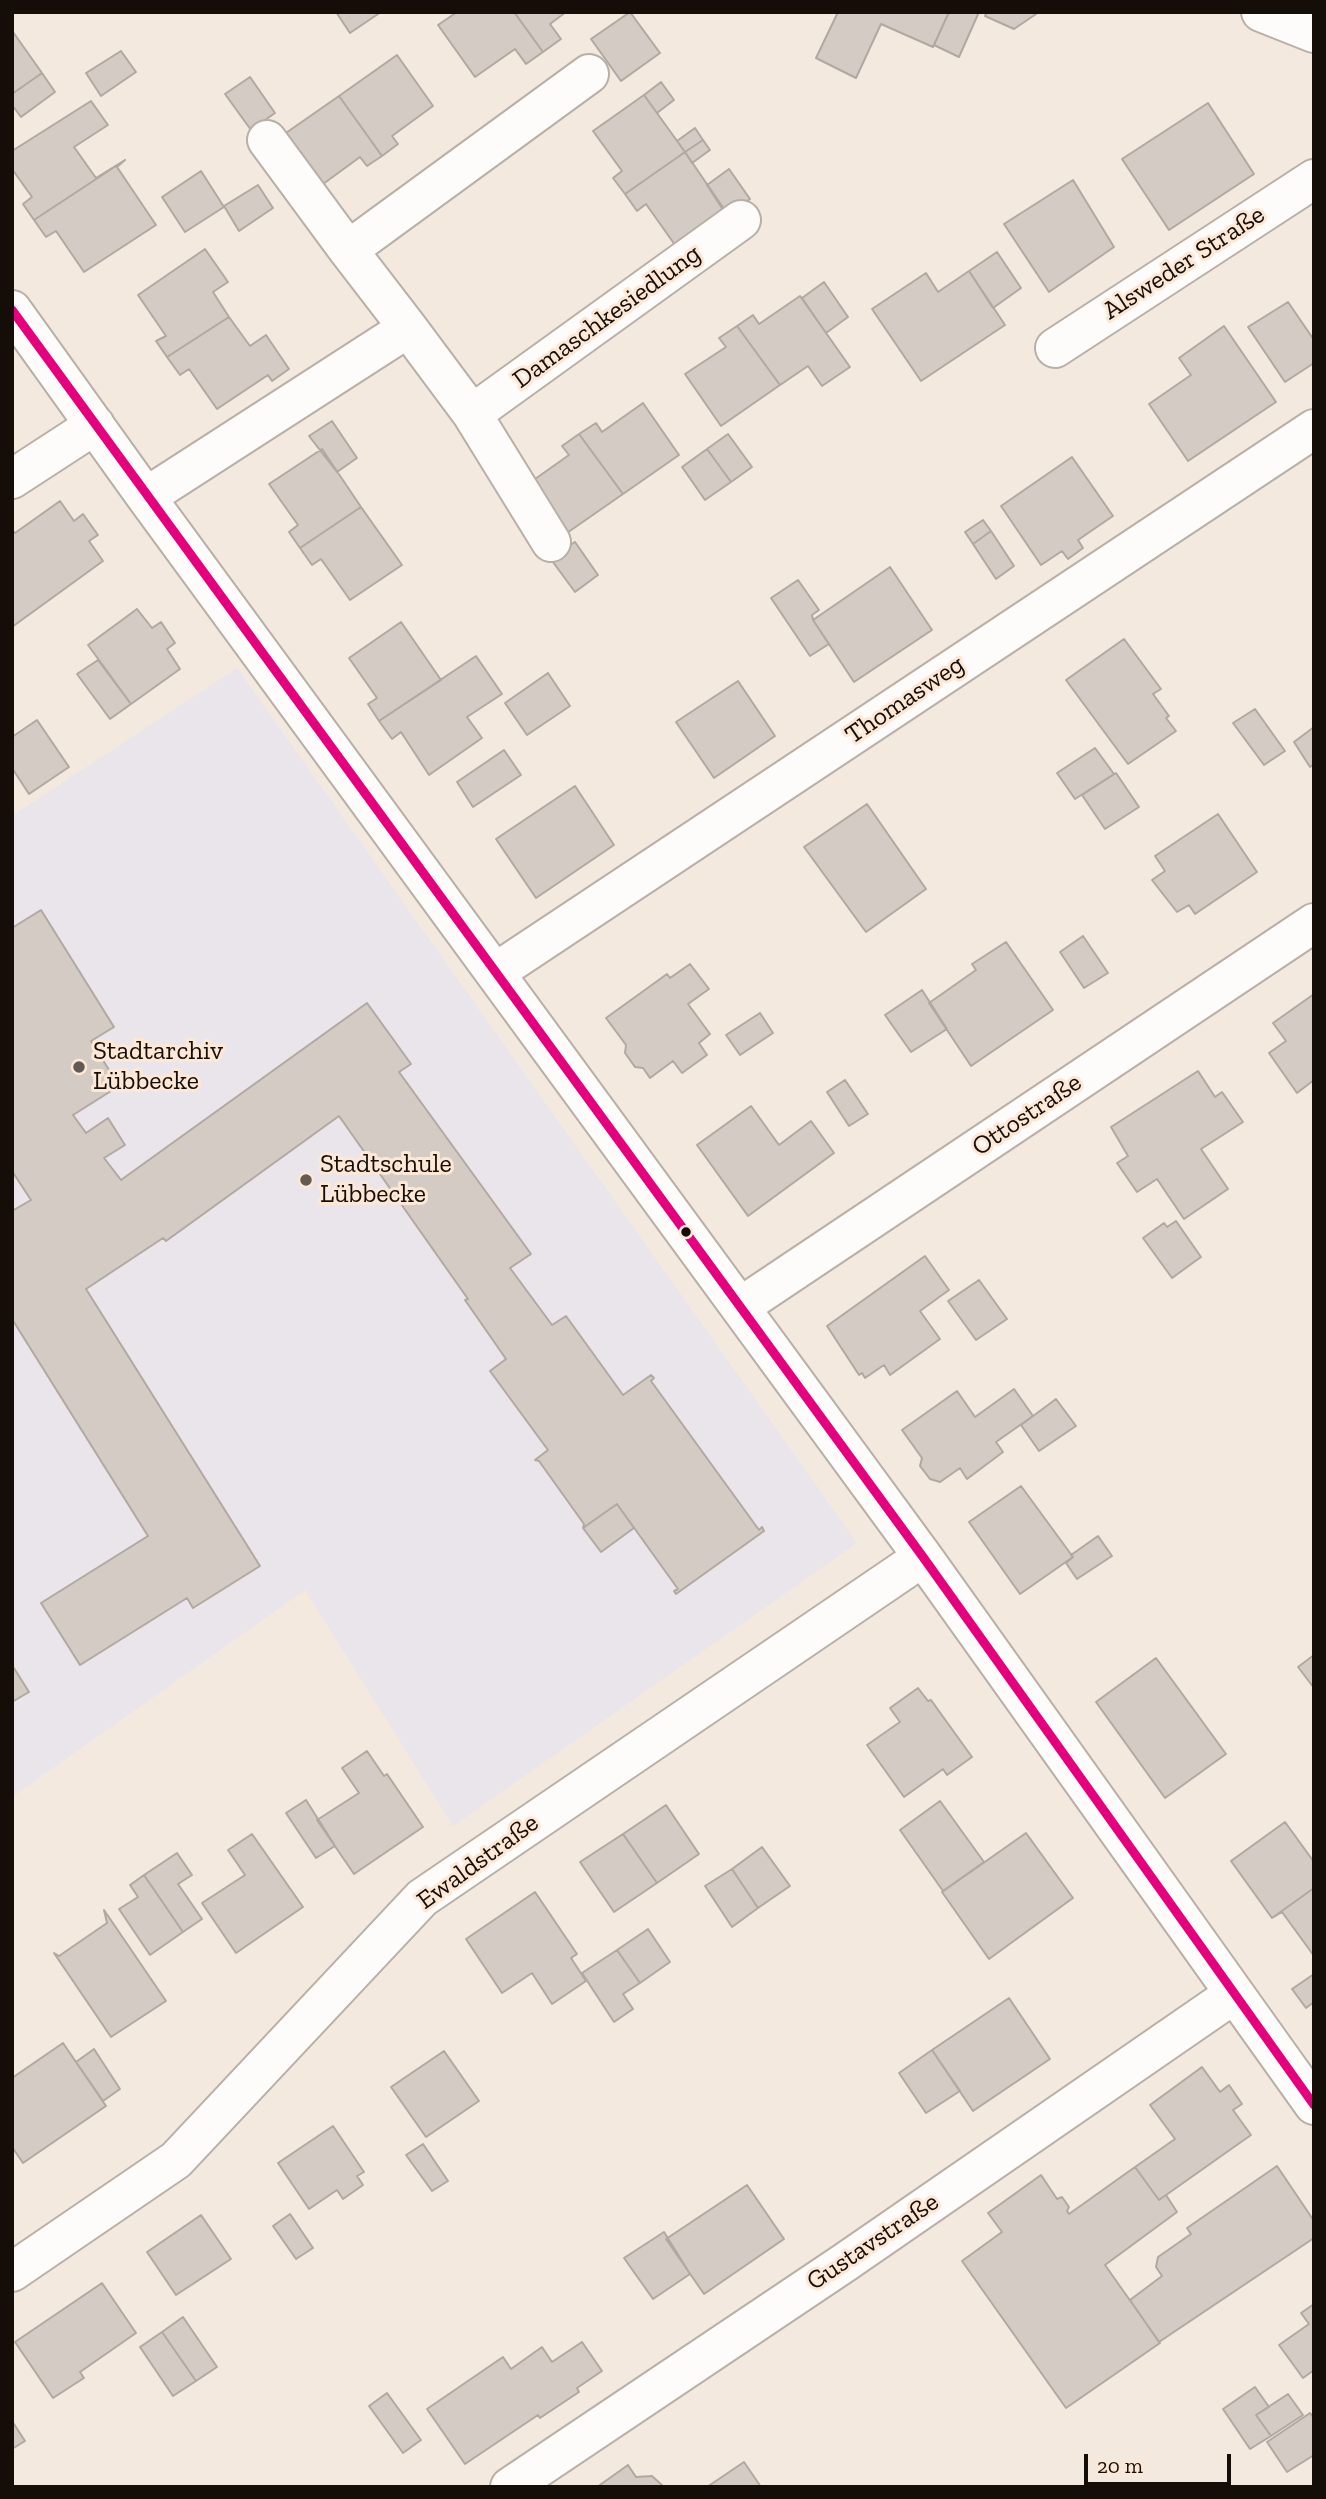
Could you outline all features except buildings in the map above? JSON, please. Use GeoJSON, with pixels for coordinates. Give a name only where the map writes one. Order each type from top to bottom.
{"type":"FeatureCollection","features":[{"type":"Feature","properties":{"kind":"street"},"geometry":{"type":"LineString","coordinates":[[1261,12],[1314,33]]}},
{"type":"Feature","properties":{"kind":"street"},"geometry":{"type":"LineString","coordinates":[[348,250],[589,74]]}},
{"type":"Feature","properties":{"kind":"street"},"geometry":{"type":"LineString","coordinates":[[267,140],[472,414],[551,542]]}},
{"type":"Feature","properties":{"kind":"street","name":"Alsweder Straße"},"geometry":{"type":"LineString","coordinates":[[1055,348],[1314,178]]}},
{"type":"Feature","properties":{"kind":"street","name":"Damaschkesiedlung"},"geometry":{"type":"LineString","coordinates":[[472,414],[741,220]]}},
{"type":"Feature","properties":{"kind":"street"},"geometry":{"type":"LineString","coordinates":[[12,310],[146,497],[923,1557],[1314,2105]]}},
{"type":"Feature","properties":{"kind":"street"},"geometry":{"type":"LineString","coordinates":[[146,497],[408,328]]}},
{"type":"Feature","properties":{"kind":"street"},"geometry":{"type":"LineString","coordinates":[[12,479],[95,425]]}},
{"type":"Feature","properties":{"kind":"street","name":"Thomasweg"},"geometry":{"type":"LineString","coordinates":[[496,972],[1314,429]]}},
{"type":"Feature","properties":{"kind":"street","name":"Ottostraße"},"geometry":{"type":"LineString","coordinates":[[740,1307],[1314,923]]}},
{"type":"Feature","properties":{"kind":"street","name":"Ewaldstraße"},"geometry":{"type":"LineString","coordinates":[[12,2272],[176,2160],[422,1898],[923,1557]]}},
{"type":"Feature","properties":{"kind":"street","name":"Gustavstraße"},"geometry":{"type":"LineString","coordinates":[[510,2487],[845,2263],[1234,1994]]}},
{"type":"Feature","properties":{"kind":"shaded area","name":"Stadtschule Lübbecke"},"geometry":{"type":"Polygon","coordinates":[[[237,668],[857,1543],[453,1826],[305,1590],[12,1797],[12,816],[237,668]]]}},
{"type":"Feature","properties":{"kind":"transit line"},"geometry":{"type":"LineString","coordinates":[[12,310],[923,1557],[1314,2105]]}},
{"type":"Feature","properties":{"kind":"place","name":"Stadtarchiv Lübbecke"},"geometry":{"type":"Point","coordinates":[79,1067]}},
{"type":"Feature","properties":{"kind":"place","name":"Stadtschule Lübbecke"},"geometry":{"type":"Point","coordinates":[306,1180]}}]}
